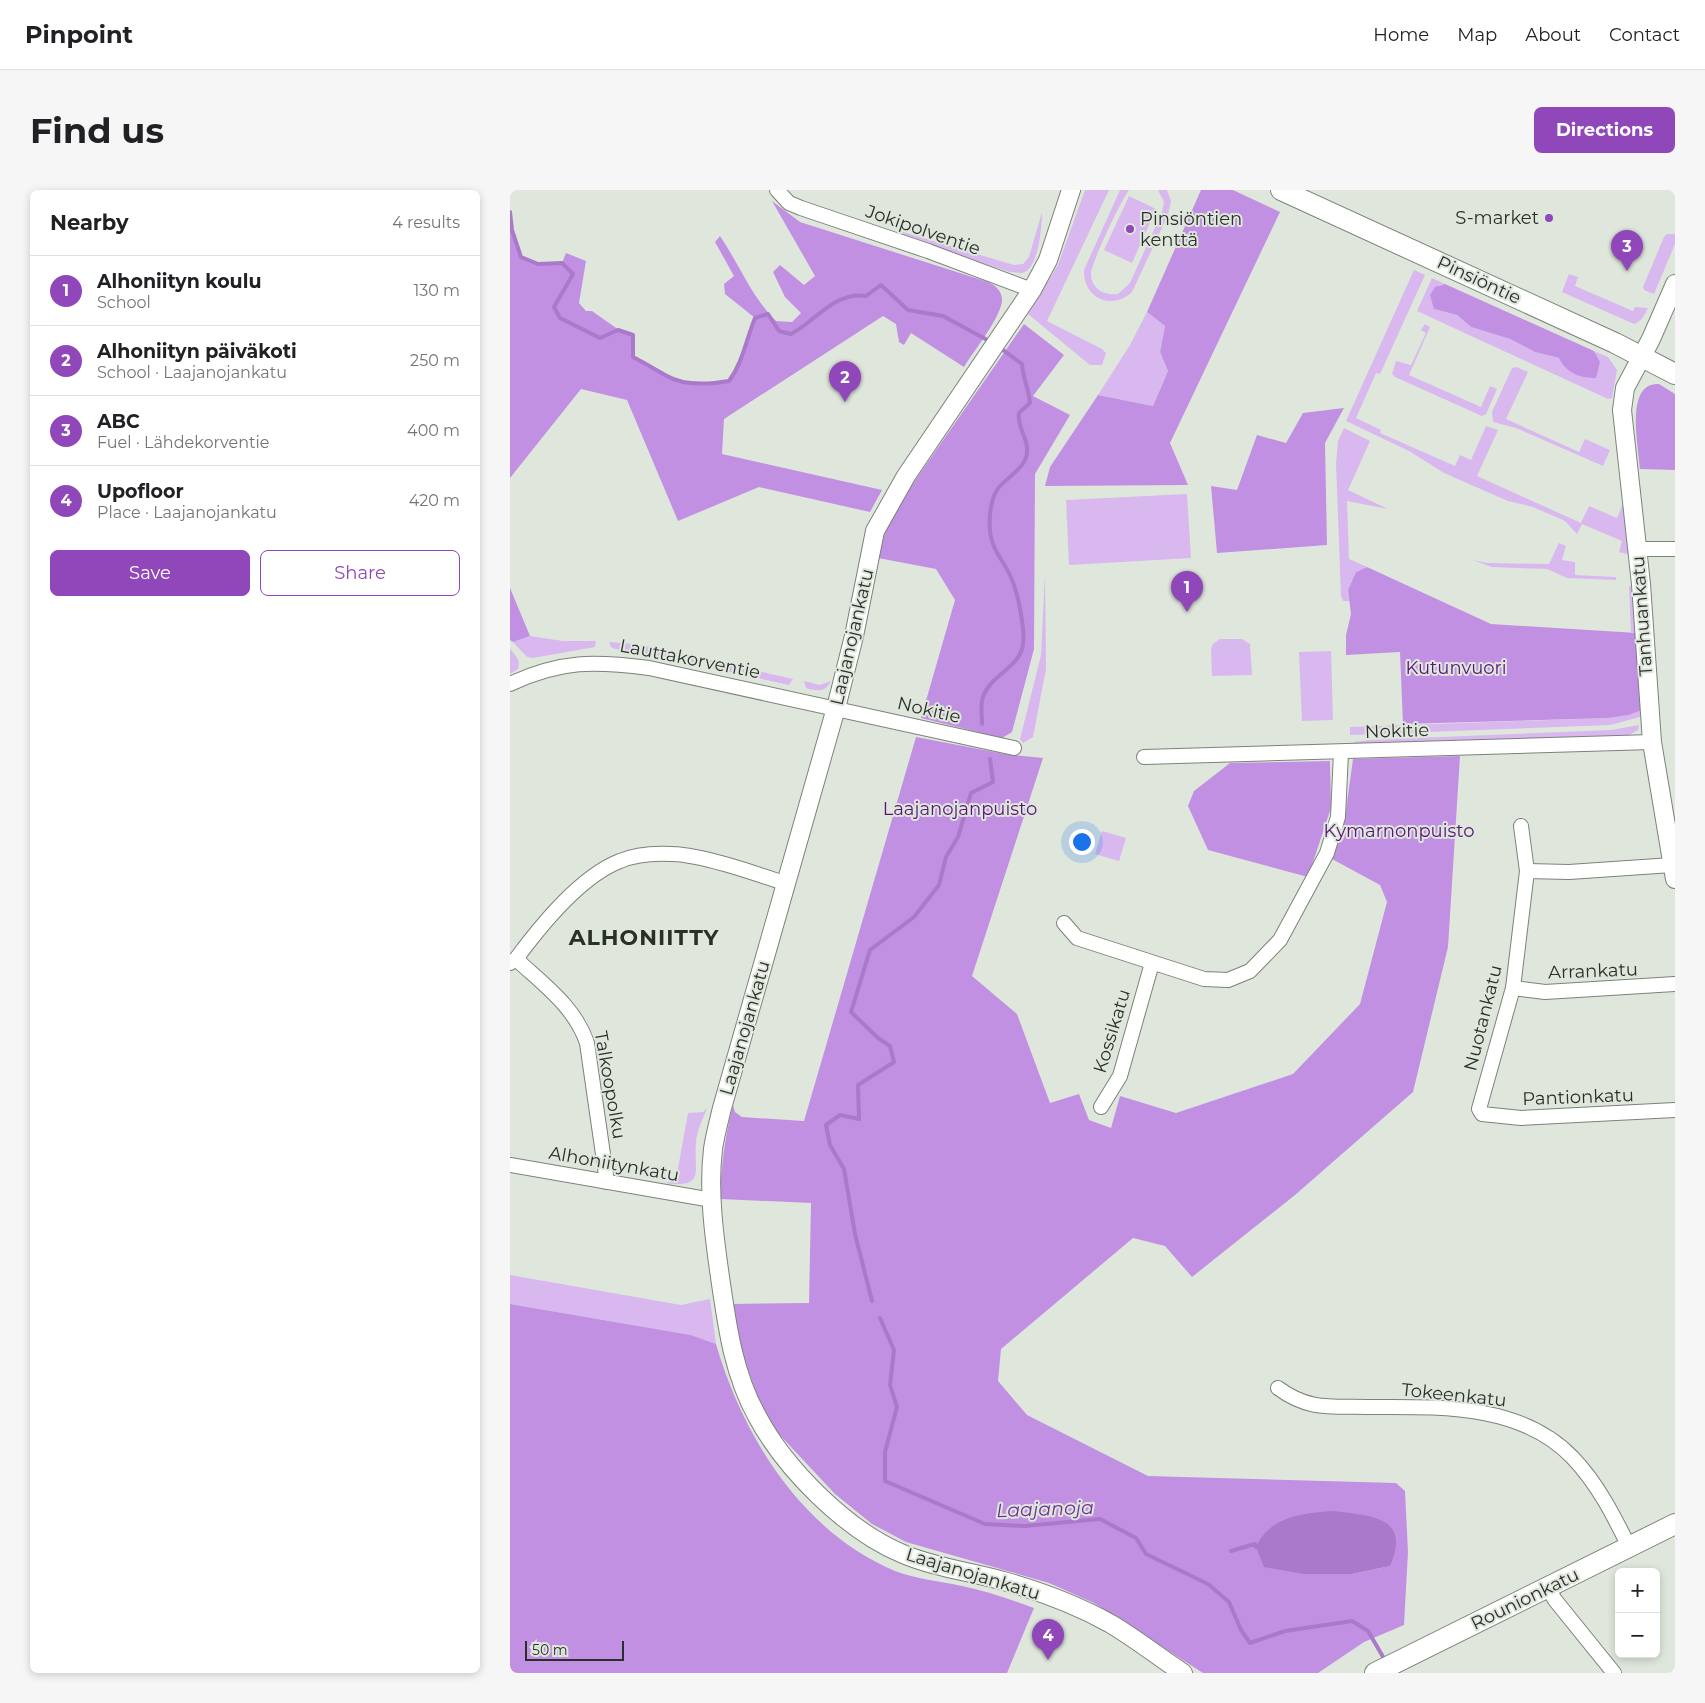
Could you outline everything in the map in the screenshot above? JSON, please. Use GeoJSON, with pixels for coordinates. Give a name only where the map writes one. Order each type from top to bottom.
{"type":"FeatureCollection","features":[{"type":"Feature","properties":{"kind":"main road","name":"Pinsiöntie"},"geometry":{"type":"LineString","coordinates":[[1281,190],[1642,356],[1675,374]]}},
{"type":"Feature","properties":{"kind":"main road","name":"Rounionkatu"},"geometry":{"type":"LineString","coordinates":[[1375,1673],[1675,1524]]}},
{"type":"Feature","properties":{"kind":"street","name":"Jokipolventie"},"geometry":{"type":"LineString","coordinates":[[776,190],[789,202],[801,208],[928,251],[1032,290]]}},
{"type":"Feature","properties":{"kind":"street","name":"Laajanojankatu"},"geometry":{"type":"LineString","coordinates":[[1071,190],[1061,228],[1048,260],[1032,290],[906,476],[875,531],[854,636],[836,708],[718,1122],[713,1149],[712,1200],[717,1254],[730,1346],[742,1382],[757,1417],[783,1456],[823,1498],[864,1532],[902,1554],[1006,1582],[1073,1606],[1110,1624],[1183,1673]]}},
{"type":"Feature","properties":{"kind":"street","name":"Tanhuankatu"},"geometry":{"type":"LineString","coordinates":[[1674,872],[1652,742],[1637,549],[1622,410],[1625,388],[1675,284]]}},
{"type":"Feature","properties":{"kind":"street"},"geometry":{"type":"LineString","coordinates":[[1637,549],[1675,549]]}},
{"type":"Feature","properties":{"kind":"street","name":"Lauttakorventie"},"geometry":{"type":"LineString","coordinates":[[510,684],[535,672],[568,665],[602,662],[678,674],[836,708]]}},
{"type":"Feature","properties":{"kind":"street","name":"Nokitie"},"geometry":{"type":"LineString","coordinates":[[836,708],[1014,748]]}},
{"type":"Feature","properties":{"kind":"street","name":"Nokitie"},"geometry":{"type":"LineString","coordinates":[[1144,757],[1652,742]]}},
{"type":"Feature","properties":{"kind":"street"},"geometry":{"type":"LineString","coordinates":[[1064,923],[1077,938],[1204,979],[1228,980],[1250,971],[1275,947],[1327,853],[1338,817],[1341,752]]}},
{"type":"Feature","properties":{"kind":"street","name":"Nuotankatu"},"geometry":{"type":"LineString","coordinates":[[1482,1114],[1479,1109],[1513,988],[1527,871],[1521,826]]}},
{"type":"Feature","properties":{"kind":"street"},"geometry":{"type":"LineString","coordinates":[[513,962],[554,913],[595,874],[620,861],[645,854],[674,854],[787,884]]}},
{"type":"Feature","properties":{"kind":"street"},"geometry":{"type":"LineString","coordinates":[[1527,871],[1674,872]]}},
{"type":"Feature","properties":{"kind":"street","name":"Talkoopolku"},"geometry":{"type":"LineString","coordinates":[[513,962],[564,1003],[582,1029],[587,1043],[607,1182]]}},
{"type":"Feature","properties":{"kind":"street","name":"Kossikatu"},"geometry":{"type":"LineString","coordinates":[[1102,1107],[1120,1076],[1152,963]]}},
{"type":"Feature","properties":{"kind":"street","name":"Arrankatu"},"geometry":{"type":"LineString","coordinates":[[1513,988],[1545,992],[1675,984]]}},
{"type":"Feature","properties":{"kind":"street","name":"Pantionkatu"},"geometry":{"type":"LineString","coordinates":[[1482,1114],[1522,1118],[1675,1110]]}},
{"type":"Feature","properties":{"kind":"street","name":"Alhoniitynkatu"},"geometry":{"type":"LineString","coordinates":[[510,1165],[712,1200]]}},
{"type":"Feature","properties":{"kind":"street","name":"Tokeenkatu"},"geometry":{"type":"LineString","coordinates":[[1278,1388],[1291,1398],[1311,1406],[1415,1407],[1486,1414],[1512,1419],[1535,1429],[1572,1458],[1598,1490],[1629,1547]]}},
{"type":"Feature","properties":{"kind":"street"},"geometry":{"type":"LineString","coordinates":[[1548,1588],[1555,1600],[1614,1673]]}},
{"type":"Feature","properties":{"kind":"shaded area"},"geometry":{"type":"Polygon","coordinates":[[[1085,190],[1109,190],[1047,321],[1102,349],[1106,353],[1102,365],[1090,365],[1028,314],[1058,265],[1085,190]]]}},
{"type":"Feature","properties":{"kind":"shaded area"},"geometry":{"type":"Polygon","coordinates":[[[1120,190],[1129,190],[1107,232],[1091,274],[1093,284],[1108,294],[1118,294],[1130,283],[1162,212],[1164,202],[1158,190],[1167,190],[1171,201],[1168,215],[1132,292],[1116,301],[1108,301],[1100,299],[1088,288],[1084,270],[1120,190]]]}},
{"type":"Feature","properties":{"kind":"shaded area","name":"Pinsiöntien kenttä"},"geometry":{"type":"Polygon","coordinates":[[[1129,196],[1156,209],[1132,263],[1104,250],[1129,196]]]}},
{"type":"Feature","properties":{"kind":"shaded area"},"geometry":{"type":"Polygon","coordinates":[[[1042,212],[1037,253],[1030,268],[1023,273],[1010,272],[903,237],[903,232],[1014,265],[1023,264],[1029,257],[1042,212]]]}},
{"type":"Feature","properties":{"kind":"shaded area"},"geometry":{"type":"Polygon","coordinates":[[[1667,234],[1675,234],[1675,244],[1654,294],[1644,290],[1643,287],[1667,234]]]}},
{"type":"Feature","properties":{"kind":"shaded area"},"geometry":{"type":"Polygon","coordinates":[[[1414,270],[1425,275],[1380,374],[1376,373],[1356,418],[1381,430],[1380,433],[1455,466],[1460,455],[1471,460],[1486,426],[1498,430],[1477,476],[1581,523],[1589,506],[1617,518],[1622,506],[1627,506],[1632,555],[1619,552],[1622,541],[1582,524],[1577,534],[1565,521],[1533,507],[1508,501],[1444,473],[1409,451],[1346,421],[1414,270]]]}},
{"type":"Feature","properties":{"kind":"shaded area"},"geometry":{"type":"Polygon","coordinates":[[[1569,274],[1578,277],[1575,286],[1633,311],[1635,307],[1648,308],[1641,320],[1634,324],[1562,292],[1569,274]]]}},
{"type":"Feature","properties":{"kind":"shaded area"},"geometry":{"type":"Polygon","coordinates":[[[1432,278],[1445,284],[1439,285],[1434,309],[1457,315],[1471,327],[1510,339],[1535,352],[1559,358],[1600,362],[1594,351],[1608,357],[1617,370],[1612,398],[1608,399],[1417,311],[1432,278]]]}},
{"type":"Feature","properties":{"kind":"shaded area"},"geometry":{"type":"Polygon","coordinates":[[[1147,312],[1165,326],[1160,352],[1168,371],[1153,406],[1098,395],[1130,345],[1147,312]]]}},
{"type":"Feature","properties":{"kind":"shaded area"},"geometry":{"type":"Polygon","coordinates":[[[1425,324],[1430,327],[1409,375],[1481,407],[1490,386],[1497,389],[1486,414],[1482,416],[1392,374],[1396,361],[1411,365],[1426,333],[1421,330],[1425,324]]]}},
{"type":"Feature","properties":{"kind":"shaded area"},"geometry":{"type":"Polygon","coordinates":[[[1516,367],[1528,372],[1506,419],[1579,452],[1585,439],[1610,450],[1603,466],[1516,428],[1493,422],[1492,412],[1512,368],[1516,367]]]}},
{"type":"Feature","properties":{"kind":"shaded area"},"geometry":{"type":"Polygon","coordinates":[[[1344,428],[1370,441],[1348,490],[1388,509],[1347,501],[1349,559],[1367,567],[1356,572],[1348,590],[1349,601],[1343,601],[1341,596],[1336,463],[1338,441],[1344,428]]]}},
{"type":"Feature","properties":{"kind":"shaded area"},"geometry":{"type":"Polygon","coordinates":[[[1187,494],[1191,558],[1069,565],[1066,500],[1187,494]]]}},
{"type":"Feature","properties":{"kind":"shaded area"},"geometry":{"type":"Polygon","coordinates":[[[1559,543],[1566,546],[1562,560],[1575,562],[1575,575],[1616,577],[1616,580],[1567,578],[1547,569],[1492,567],[1473,560],[1487,563],[1549,564],[1559,543]]]}},
{"type":"Feature","properties":{"kind":"shaded area"},"geometry":{"type":"Polygon","coordinates":[[[1045,574],[1046,669],[1033,737],[1023,743],[1020,739],[1041,655],[1045,574]]]}},
{"type":"Feature","properties":{"kind":"shaded area"},"geometry":{"type":"Polygon","coordinates":[[[1629,586],[1634,587],[1637,633],[1631,632],[1629,586]]]}},
{"type":"Feature","properties":{"kind":"shaded area"},"geometry":{"type":"Polygon","coordinates":[[[530,636],[563,641],[596,641],[595,647],[533,658],[527,657],[513,642],[530,636]]]}},
{"type":"Feature","properties":{"kind":"shaded area"},"geometry":{"type":"Polygon","coordinates":[[[1220,639],[1242,639],[1250,644],[1252,675],[1212,676],[1211,649],[1213,644],[1220,639]]]}},
{"type":"Feature","properties":{"kind":"shaded area"},"geometry":{"type":"Polygon","coordinates":[[[609,642],[634,644],[696,657],[695,663],[691,664],[615,649],[611,647],[609,642]]]}},
{"type":"Feature","properties":{"kind":"shaded area"},"geometry":{"type":"Polygon","coordinates":[[[510,649],[519,663],[518,669],[510,674],[510,649]]]}},
{"type":"Feature","properties":{"kind":"shaded area"},"geometry":{"type":"Polygon","coordinates":[[[1331,651],[1333,720],[1302,721],[1299,652],[1331,651]]]}},
{"type":"Feature","properties":{"kind":"shaded area"},"geometry":{"type":"Polygon","coordinates":[[[709,660],[793,679],[789,685],[711,668],[709,660]]]}},
{"type":"Feature","properties":{"kind":"shaded area"},"geometry":{"type":"Polygon","coordinates":[[[804,681],[820,685],[831,681],[826,688],[817,690],[806,688],[804,681]]]}},
{"type":"Feature","properties":{"kind":"shaded area"},"geometry":{"type":"Polygon","coordinates":[[[1642,710],[1640,717],[1610,725],[1350,735],[1350,727],[1608,718],[1629,715],[1642,710]]]}},
{"type":"Feature","properties":{"kind":"shaded area"},"geometry":{"type":"Polygon","coordinates":[[[1639,725],[1638,730],[1627,736],[1358,745],[1354,742],[1611,730],[1639,725]]]}},
{"type":"Feature","properties":{"kind":"shaded area"},"geometry":{"type":"Polygon","coordinates":[[[1102,831],[1126,838],[1119,861],[1095,854],[1102,831]]]}},
{"type":"Feature","properties":{"kind":"shaded area"},"geometry":{"type":"Polygon","coordinates":[[[707,1108],[697,1138],[696,1168],[693,1180],[688,1183],[679,1184],[666,1183],[673,1181],[677,1174],[688,1113],[703,1112],[707,1108]]]}},
{"type":"Feature","properties":{"kind":"shaded area"},"geometry":{"type":"Polygon","coordinates":[[[510,1275],[681,1305],[710,1299],[716,1344],[691,1335],[510,1304],[510,1275]]]}},
{"type":"Feature","properties":{"kind":"shaded area"},"geometry":{"type":"Polygon","coordinates":[[[1334,1511],[1373,1517],[1391,1528],[1396,1537],[1390,1566],[1352,1574],[1304,1574],[1264,1567],[1256,1547],[1270,1529],[1289,1518],[1299,1515],[1334,1511]]]}},
{"type":"Feature","properties":{"kind":"green space"},"geometry":{"type":"Polygon","coordinates":[[[1201,190],[1233,190],[1280,212],[1170,443],[1188,485],[1045,486],[1050,467],[1098,395],[1153,406],[1168,371],[1160,352],[1165,326],[1147,312],[1201,190]]]}},
{"type":"Feature","properties":{"kind":"green space"},"geometry":{"type":"Polygon","coordinates":[[[772,201],[800,222],[988,282],[1001,293],[1001,306],[998,314],[964,367],[911,333],[904,345],[899,342],[896,324],[883,316],[724,419],[722,454],[882,490],[870,512],[759,487],[678,521],[627,400],[581,389],[510,478],[510,212],[512,230],[521,257],[538,264],[562,263],[566,253],[586,261],[579,303],[586,311],[592,311],[619,330],[633,335],[633,357],[674,379],[689,383],[706,383],[729,381],[741,359],[755,318],[725,294],[724,284],[734,276],[715,242],[720,236],[753,292],[776,321],[792,322],[801,313],[785,297],[773,272],[780,265],[804,285],[815,276],[772,201]]]}},
{"type":"Feature","properties":{"kind":"green space"},"geometry":{"type":"Polygon","coordinates":[[[1445,284],[1594,351],[1600,362],[1596,378],[1574,374],[1565,367],[1559,358],[1535,352],[1510,339],[1471,327],[1457,315],[1434,309],[1430,295],[1435,287],[1445,284]]]}},
{"type":"Feature","properties":{"kind":"green space"},"geometry":{"type":"Polygon","coordinates":[[[1024,324],[1064,355],[1033,396],[1070,415],[1035,474],[1034,649],[1012,732],[1002,738],[921,718],[955,600],[936,569],[878,558],[886,529],[898,505],[1024,324]]]}},
{"type":"Feature","properties":{"kind":"green space"},"geometry":{"type":"Polygon","coordinates":[[[1659,384],[1675,394],[1675,470],[1640,469],[1636,432],[1637,404],[1641,393],[1648,386],[1659,384]]]}},
{"type":"Feature","properties":{"kind":"green space"},"geometry":{"type":"Polygon","coordinates":[[[1344,408],[1325,443],[1327,545],[1217,553],[1211,486],[1237,490],[1257,435],[1286,443],[1303,413],[1344,408]]]}},
{"type":"Feature","properties":{"kind":"green space","name":"Kutunvuori"},"geometry":{"type":"Polygon","coordinates":[[[1367,567],[1491,624],[1637,633],[1642,710],[1629,715],[1608,718],[1403,724],[1400,652],[1346,655],[1346,635],[1351,614],[1348,590],[1356,572],[1367,567]]]}},
{"type":"Feature","properties":{"kind":"green space"},"geometry":{"type":"Polygon","coordinates":[[[510,588],[530,636],[513,642],[510,640],[510,588]]]}},
{"type":"Feature","properties":{"kind":"green space"},"geometry":{"type":"Polygon","coordinates":[[[916,737],[1005,754],[1043,758],[972,976],[1017,1014],[1050,1103],[1079,1094],[1089,1120],[1111,1128],[1120,1096],[1176,1113],[1293,1074],[1360,1004],[1387,902],[1380,885],[1332,859],[1345,817],[1353,759],[1460,756],[1448,947],[1413,1092],[1295,1195],[1192,1277],[1165,1246],[1133,1238],[1001,1349],[998,1381],[1027,1415],[1148,1476],[1396,1483],[1405,1491],[1408,1552],[1404,1625],[1364,1642],[1318,1673],[1203,1673],[1094,1603],[1049,1583],[906,1542],[872,1524],[835,1494],[777,1432],[758,1398],[741,1350],[730,1304],[809,1303],[811,1203],[720,1199],[724,1151],[733,1105],[735,1112],[742,1117],[804,1121],[916,737]],[[1390,1566],[1304,1574],[1352,1574],[1390,1566]]]}},
{"type":"Feature","properties":{"kind":"green space"},"geometry":{"type":"Polygon","coordinates":[[[1330,761],[1331,808],[1308,877],[1208,850],[1188,806],[1194,791],[1230,763],[1330,761]]]}},
{"type":"Feature","properties":{"kind":"green space"},"geometry":{"type":"Polygon","coordinates":[[[510,1304],[691,1335],[716,1344],[742,1413],[760,1446],[781,1478],[805,1507],[832,1532],[862,1554],[895,1571],[980,1590],[1034,1608],[1007,1673],[510,1673],[510,1304]]]}},
{"type":"Feature","properties":{"kind":"waterway","name":"Laajanoja"},"geometry":{"type":"LineString","coordinates":[[510,212],[512,230],[521,257],[538,264],[562,263],[573,274],[554,307],[560,318],[600,338],[618,330],[633,335],[633,357],[667,376],[681,381],[689,383],[729,381],[741,359],[755,318],[768,314],[779,331],[791,334],[835,302],[855,296],[866,296],[881,285],[908,310],[943,316],[991,342]]}},
{"type":"Feature","properties":{"kind":"waterway","name":"Laajanoja"},"geometry":{"type":"LineString","coordinates":[[982,724],[981,707],[987,689],[1017,659],[1023,644],[1022,620],[1017,594],[993,544],[990,521],[991,505],[997,490],[1003,482],[1019,469],[1025,460],[1027,447],[1020,425],[1019,413],[1030,403],[1022,364],[999,347]]}},
{"type":"Feature","properties":{"kind":"waterway","name":"Laajanoja"},"geometry":{"type":"LineString","coordinates":[[872,1301],[855,1234],[844,1169],[830,1145],[826,1125],[840,1115],[859,1119],[858,1085],[894,1062],[890,1046],[878,1038],[851,1012],[870,950],[914,917],[939,885],[946,857],[958,837],[971,793],[993,782],[990,759]]}},
{"type":"Feature","properties":{"kind":"waterway","name":"Laajanoja"},"geometry":{"type":"LineString","coordinates":[[880,1318],[894,1350],[890,1385],[897,1407],[885,1452],[885,1481],[985,1524],[1025,1526],[1100,1519],[1136,1538],[1146,1554],[1208,1584],[1229,1602],[1241,1630],[1250,1643],[1285,1631],[1352,1621],[1368,1631],[1386,1662]]}},
{"type":"Feature","properties":{"kind":"waterway"},"geometry":{"type":"LineString","coordinates":[[1231,1551],[1255,1544],[1256,1547]]}},
{"type":"Feature","properties":{"kind":"place","name":"S-market"},"geometry":{"type":"Point","coordinates":[1549,218]}},
{"type":"Feature","properties":{"kind":"place","name":"Pinsiöntien kenttä"},"geometry":{"type":"Point","coordinates":[1130,229]}},
{"type":"Feature","properties":{"kind":"place","name":"ABC"},"geometry":{"type":"Point","coordinates":[1627,271]}},
{"type":"Feature","properties":{"kind":"place","name":"Alhoniityn päiväkoti"},"geometry":{"type":"Point","coordinates":[845,402]}},
{"type":"Feature","properties":{"kind":"place","name":"Alhoniityn koulu"},"geometry":{"type":"Point","coordinates":[1187,612]}},
{"type":"Feature","properties":{"kind":"place","name":"Upofloor"},"geometry":{"type":"Point","coordinates":[1048,1660]}},
{"type":"Feature","properties":{"kind":"district","name":"ALHONIITTY"},"geometry":{"type":"Point","coordinates":[644,937]}},
{"type":"Feature","properties":{"kind":"park label","name":"Laajanojanpuisto"},"geometry":{"type":"Point","coordinates":[960,809]}},
{"type":"Feature","properties":{"kind":"park label","name":"Kymarnonpuisto"},"geometry":{"type":"Point","coordinates":[1399,831]}}]}
